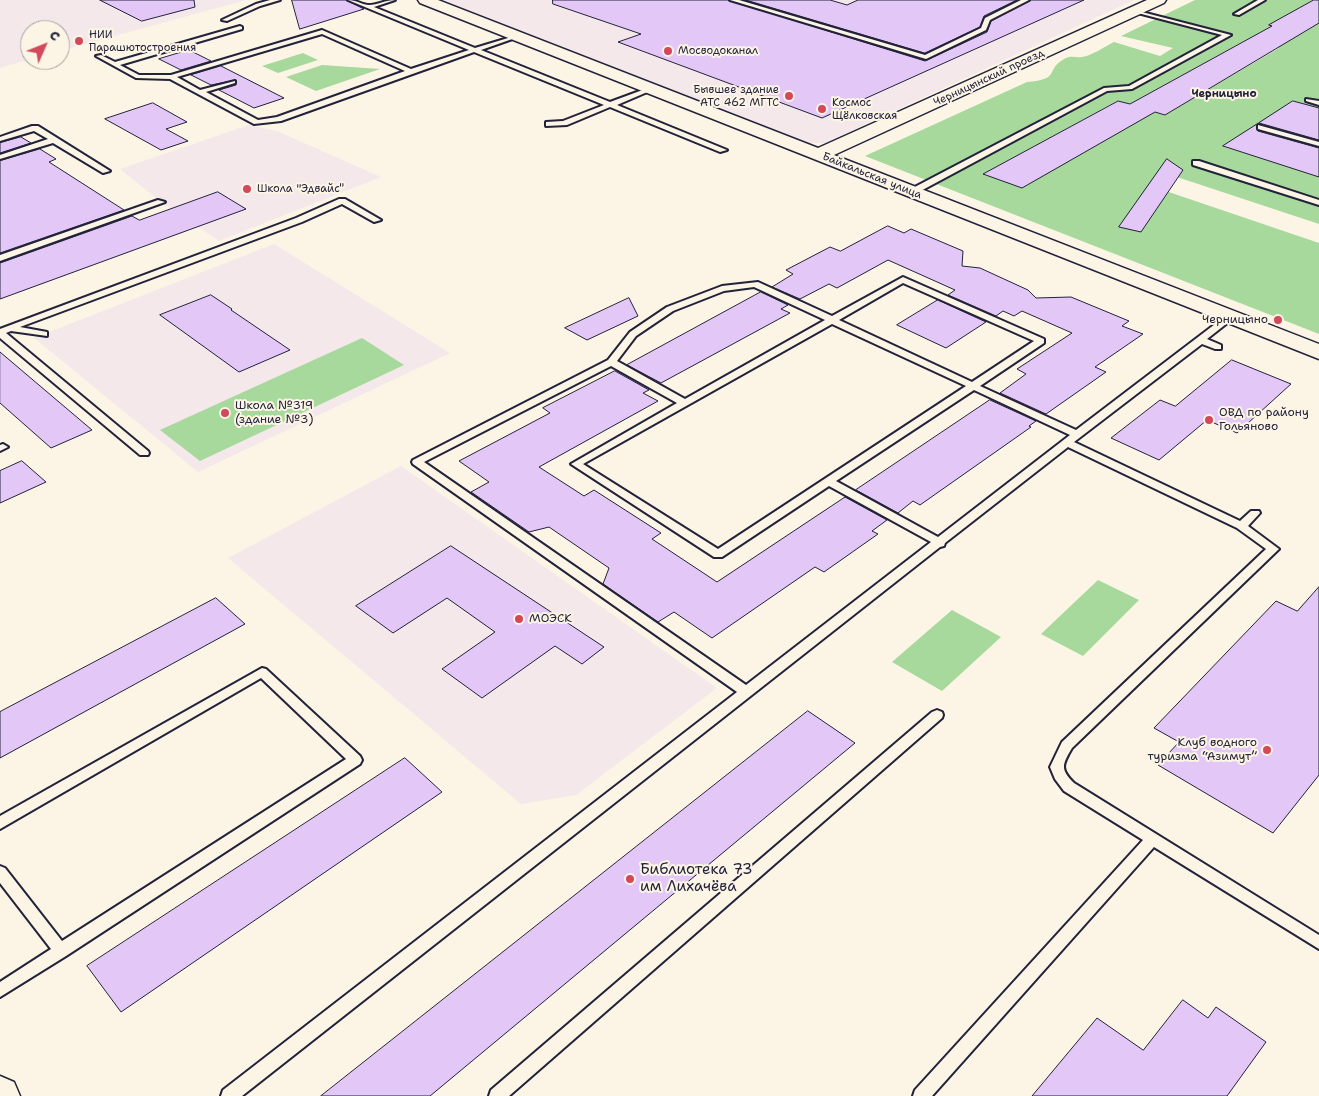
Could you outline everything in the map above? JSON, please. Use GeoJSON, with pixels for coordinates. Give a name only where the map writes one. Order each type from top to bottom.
{"type":"FeatureCollection","features":[{"type":"Feature","properties":{"kind":"street","name":"Байкальская улица"},"geometry":{"type":"LineString","coordinates":[[425,0],[1319,352]]}},
{"type":"Feature","properties":{"kind":"street","name":"Черницынский проезд"},"geometry":{"type":"LineString","coordinates":[[819,156],[1159,0]]}},
{"type":"Feature","properties":{"kind":"lane"},"geometry":{"type":"LineString","coordinates":[[225,20],[258,5],[277,0]]}},
{"type":"Feature","properties":{"kind":"lane"},"geometry":{"type":"LineString","coordinates":[[351,0],[723,150]]}},
{"type":"Feature","properties":{"kind":"lane"},"geometry":{"type":"LineString","coordinates":[[369,7],[392,0]]}},
{"type":"Feature","properties":{"kind":"lane"},"geometry":{"type":"LineString","coordinates":[[733,0],[926,57],[984,29],[987,19],[1026,0]]}},
{"type":"Feature","properties":{"kind":"lane"},"geometry":{"type":"LineString","coordinates":[[1237,14],[1262,0]]}},
{"type":"Feature","properties":{"kind":"lane"},"geometry":{"type":"LineString","coordinates":[[912,192],[1106,89],[1130,88],[1228,35],[1136,11]]}},
{"type":"Feature","properties":{"kind":"lane"},"geometry":{"type":"LineString","coordinates":[[115,64],[240,28]]}},
{"type":"Feature","properties":{"kind":"lane"},"geometry":{"type":"LineString","coordinates":[[99,56],[138,77],[170,77],[322,32],[411,71]]}},
{"type":"Feature","properties":{"kind":"lane"},"geometry":{"type":"LineString","coordinates":[[170,77],[257,122],[278,120],[411,71],[516,36]]}},
{"type":"Feature","properties":{"kind":"lane"},"geometry":{"type":"LineString","coordinates":[[200,92],[233,82]]}},
{"type":"Feature","properties":{"kind":"lane"},"geometry":{"type":"LineString","coordinates":[[549,124],[564,123],[650,89]]}},
{"type":"Feature","properties":{"kind":"lane"},"geometry":{"type":"LineString","coordinates":[[1308,100],[1319,103]]}},
{"type":"Feature","properties":{"kind":"lane"},"geometry":{"type":"LineString","coordinates":[[1261,127],[1319,144]]}},
{"type":"Feature","properties":{"kind":"lane"},"geometry":{"type":"LineString","coordinates":[[0,138],[34,128],[106,171]]}},
{"type":"Feature","properties":{"kind":"lane"},"geometry":{"type":"LineString","coordinates":[[0,157],[54,140]]}},
{"type":"Feature","properties":{"kind":"lane"},"geometry":{"type":"LineString","coordinates":[[1196,164],[1319,203]]}},
{"type":"Feature","properties":{"kind":"lane"},"geometry":{"type":"LineString","coordinates":[[144,453],[0,333],[299,220],[342,201],[377,220]]}},
{"type":"Feature","properties":{"kind":"lane"},"geometry":{"type":"LineString","coordinates":[[0,258],[161,202]]}},
{"type":"Feature","properties":{"kind":"lane"},"geometry":{"type":"LineString","coordinates":[[903,280],[1041,341],[718,554],[576,464],[832,320],[903,280]]}},
{"type":"Feature","properties":{"kind":"lane"},"geometry":{"type":"LineString","coordinates":[[747,692],[417,462],[611,362],[632,334],[670,309],[722,289],[755,284],[1078,435]]}},
{"type":"Feature","properties":{"kind":"lane"},"geometry":{"type":"LineString","coordinates":[[229,1096],[1230,317]]}},
{"type":"Feature","properties":{"kind":"lane"},"geometry":{"type":"LineString","coordinates":[[11,328],[44,334]]}},
{"type":"Feature","properties":{"kind":"lane"},"geometry":{"type":"LineString","coordinates":[[1201,340],[1218,347]]}},
{"type":"Feature","properties":{"kind":"lane"},"geometry":{"type":"LineString","coordinates":[[611,362],[685,403]]}},
{"type":"Feature","properties":{"kind":"lane"},"geometry":{"type":"LineString","coordinates":[[1067,443],[1241,526],[1273,549],[1067,745],[1056,763],[1057,774],[1069,787],[1319,943]]}},
{"type":"Feature","properties":{"kind":"lane"},"geometry":{"type":"LineString","coordinates":[[828,481],[940,543]]}},
{"type":"Feature","properties":{"kind":"lane"},"geometry":{"type":"LineString","coordinates":[[1241,526],[1255,513]]}},
{"type":"Feature","properties":{"kind":"lane"},"geometry":{"type":"LineString","coordinates":[[0,823],[262,672],[355,760],[0,990]]}},
{"type":"Feature","properties":{"kind":"lane"},"geometry":{"type":"LineString","coordinates":[[497,1096],[937,715]]}},
{"type":"Feature","properties":{"kind":"lane"},"geometry":{"type":"LineString","coordinates":[[921,1096],[1154,839]]}},
{"type":"Feature","properties":{"kind":"lane"},"geometry":{"type":"LineString","coordinates":[[0,872],[61,951]]}},
{"type":"Feature","properties":{"kind":"shaded area","name":"НИИ Парашютостроения"},"geometry":{"type":"Polygon","coordinates":[[[0,0],[246,0],[70,48],[70,20],[20,20],[20,62],[0,68],[0,0]]]}},
{"type":"Feature","properties":{"kind":"shaded area"},"geometry":{"type":"Polygon","coordinates":[[[439,0],[1134,0],[825,143],[806,143],[439,0]]]}},
{"type":"Feature","properties":{"kind":"shaded area","name":"Школа \"Эдвайс\""},"geometry":{"type":"Polygon","coordinates":[[[249,125],[277,131],[381,177],[219,241],[161,202],[120,169],[249,125]]]}},
{"type":"Feature","properties":{"kind":"shaded area","name":"Школа №319 (здание №3)"},"geometry":{"type":"Polygon","coordinates":[[[274,244],[450,353],[198,472],[34,338],[274,244]]]}},
{"type":"Feature","properties":{"kind":"shaded area"},"geometry":{"type":"Polygon","coordinates":[[[401,466],[717,688],[576,795],[521,804],[228,558],[401,466]]]}},
{"type":"Feature","properties":{"kind":"green space"},"geometry":{"type":"Polygon","coordinates":[[[1195,0],[1314,0],[1270,25],[1301,34],[1319,23],[1319,108],[1293,101],[1279,110],[1319,122],[1319,161],[1239,136],[1223,146],[1319,177],[1319,224],[1171,175],[1154,187],[1319,243],[1319,334],[865,156],[1027,82],[1045,79],[1049,77],[1058,63],[1066,58],[1086,56],[1114,42],[1160,56],[1173,48],[1121,36],[1195,0]],[[1248,39],[1130,104],[1117,101],[984,174],[1155,112],[1165,115],[1279,48],[1248,39]]]}},
{"type":"Feature","properties":{"kind":"green space"},"geometry":{"type":"Polygon","coordinates":[[[303,53],[318,60],[278,73],[262,66],[303,53]]]}},
{"type":"Feature","properties":{"kind":"green space"},"geometry":{"type":"Polygon","coordinates":[[[322,65],[380,69],[316,91],[286,77],[322,65]]]}},
{"type":"Feature","properties":{"kind":"green space"},"geometry":{"type":"Polygon","coordinates":[[[362,338],[404,365],[200,461],[160,430],[362,338]]]}},
{"type":"Feature","properties":{"kind":"green space"},"geometry":{"type":"Polygon","coordinates":[[[1098,580],[1139,600],[1083,656],[1041,634],[1098,580]]]}},
{"type":"Feature","properties":{"kind":"green space"},"geometry":{"type":"Polygon","coordinates":[[[952,610],[1001,637],[942,691],[892,662],[952,610]]]}},
{"type":"Feature","properties":{"kind":"building"},"geometry":{"type":"Polygon","coordinates":[[[100,0],[194,0],[195,7],[142,21],[100,0]]]}},
{"type":"Feature","properties":{"kind":"building"},"geometry":{"type":"Polygon","coordinates":[[[292,0],[346,0],[364,9],[300,29],[292,0]]]}},
{"type":"Feature","properties":{"kind":"building"},"geometry":{"type":"Polygon","coordinates":[[[553,0],[728,0],[925,61],[987,32],[991,21],[1031,0],[1084,0],[822,118],[618,42],[641,34],[553,4],[553,0]]]}},
{"type":"Feature","properties":{"kind":"building"},"geometry":{"type":"Polygon","coordinates":[[[746,0],[830,0],[847,5],[858,0],[1017,0],[984,16],[980,27],[925,53],[746,0]]]}},
{"type":"Feature","properties":{"kind":"building"},"geometry":{"type":"Polygon","coordinates":[[[1314,0],[1319,0],[1319,23],[1165,115],[1155,112],[1022,188],[983,174],[1118,101],[1130,104],[1272,26],[1269,25],[1314,0]]]}},
{"type":"Feature","properties":{"kind":"building"},"geometry":{"type":"Polygon","coordinates":[[[189,50],[211,61],[181,70],[159,59],[189,50]]]}},
{"type":"Feature","properties":{"kind":"building"},"geometry":{"type":"Polygon","coordinates":[[[221,66],[284,98],[254,108],[219,90],[236,85],[236,80],[211,85],[191,75],[221,66]]]}},
{"type":"Feature","properties":{"kind":"building"},"geometry":{"type":"Polygon","coordinates":[[[1293,101],[1319,108],[1319,140],[1259,123],[1293,101]]]}},
{"type":"Feature","properties":{"kind":"building"},"geometry":{"type":"Polygon","coordinates":[[[153,103],[187,122],[166,129],[188,141],[161,150],[105,119],[153,103]]]}},
{"type":"Feature","properties":{"kind":"building"},"geometry":{"type":"Polygon","coordinates":[[[1256,125],[1258,131],[1319,148],[1319,177],[1223,146],[1256,125]]]}},
{"type":"Feature","properties":{"kind":"building"},"geometry":{"type":"Polygon","coordinates":[[[21,137],[31,143],[0,153],[0,143],[21,137]]]}},
{"type":"Feature","properties":{"kind":"building"},"geometry":{"type":"Polygon","coordinates":[[[40,149],[56,159],[49,162],[124,210],[0,253],[0,161],[40,149]]]}},
{"type":"Feature","properties":{"kind":"building"},"geometry":{"type":"Polygon","coordinates":[[[1167,159],[1183,170],[1141,232],[1119,227],[1167,159]]]}},
{"type":"Feature","properties":{"kind":"building"},"geometry":{"type":"Polygon","coordinates":[[[218,192],[246,209],[0,299],[0,263],[132,216],[139,220],[218,192]]]}},
{"type":"Feature","properties":{"kind":"building"},"geometry":{"type":"Polygon","coordinates":[[[888,226],[904,233],[911,229],[963,251],[962,266],[980,268],[1028,290],[1036,298],[1071,297],[1129,321],[1122,326],[1143,334],[1095,367],[1106,372],[1046,414],[1000,393],[1026,374],[1017,369],[1072,333],[1022,311],[1014,316],[1003,311],[996,316],[948,295],[955,290],[888,260],[837,288],[829,284],[800,299],[772,287],[793,274],[786,270],[830,247],[840,251],[888,226]]]}},
{"type":"Feature","properties":{"kind":"building"},"geometry":{"type":"Polygon","coordinates":[[[761,292],[788,305],[781,309],[790,313],[661,383],[627,365],[761,292]]]}},
{"type":"Feature","properties":{"kind":"building"},"geometry":{"type":"Polygon","coordinates":[[[211,295],[290,350],[239,372],[160,315],[211,295]]]}},
{"type":"Feature","properties":{"kind":"building"},"geometry":{"type":"Polygon","coordinates":[[[629,298],[638,316],[587,340],[565,328],[629,298]]]}},
{"type":"Feature","properties":{"kind":"building"},"geometry":{"type":"Polygon","coordinates":[[[938,300],[986,322],[946,348],[897,325],[938,300]]]}},
{"type":"Feature","properties":{"kind":"building"},"geometry":{"type":"Polygon","coordinates":[[[0,352],[92,430],[51,448],[0,403],[0,352]]]}},
{"type":"Feature","properties":{"kind":"building"},"geometry":{"type":"Polygon","coordinates":[[[1232,360],[1291,384],[1237,433],[1207,420],[1159,460],[1111,438],[1160,400],[1175,406],[1232,360]]]}},
{"type":"Feature","properties":{"kind":"building"},"geometry":{"type":"Polygon","coordinates":[[[615,371],[649,390],[643,393],[658,401],[539,467],[584,496],[594,490],[661,533],[652,539],[717,582],[845,497],[887,520],[872,531],[878,534],[824,572],[815,567],[712,638],[674,612],[658,622],[603,584],[609,568],[549,527],[529,532],[471,492],[489,482],[459,461],[550,413],[543,408],[615,371]]]}},
{"type":"Feature","properties":{"kind":"building"},"geometry":{"type":"Polygon","coordinates":[[[990,400],[1036,421],[1029,426],[1031,427],[920,505],[913,501],[898,513],[856,490],[990,400]]]}},
{"type":"Feature","properties":{"kind":"building"},"geometry":{"type":"Polygon","coordinates":[[[22,461],[46,482],[0,503],[0,471],[22,461]]]}},
{"type":"Feature","properties":{"kind":"building","name":"МОЭСК"},"geometry":{"type":"Polygon","coordinates":[[[451,546],[604,647],[582,664],[555,646],[482,698],[442,669],[495,632],[447,598],[393,633],[356,606],[451,546]]]}},
{"type":"Feature","properties":{"kind":"building"},"geometry":{"type":"Polygon","coordinates":[[[1319,587],[1319,775],[1273,833],[1158,765],[1179,742],[1154,728],[1276,601],[1297,611],[1319,587]]]}},
{"type":"Feature","properties":{"kind":"building"},"geometry":{"type":"Polygon","coordinates":[[[216,598],[245,624],[0,758],[0,712],[216,598]]]}},
{"type":"Feature","properties":{"kind":"building"},"geometry":{"type":"Polygon","coordinates":[[[808,711],[855,743],[430,1096],[321,1096],[808,711]]]}},
{"type":"Feature","properties":{"kind":"building"},"geometry":{"type":"Polygon","coordinates":[[[405,758],[442,792],[121,1012],[87,966],[405,758]]]}},
{"type":"Feature","properties":{"kind":"building"},"geometry":{"type":"Polygon","coordinates":[[[1183,1000],[1208,1018],[1216,1007],[1266,1042],[1227,1096],[1032,1096],[1097,1018],[1143,1050],[1183,1000]]]}},
{"type":"Feature","properties":{"kind":"place","name":"НИИ Парашютостроения"},"geometry":{"type":"Point","coordinates":[79,41]}},
{"type":"Feature","properties":{"kind":"place","name":"Мосводоканал"},"geometry":{"type":"Point","coordinates":[668,51]}},
{"type":"Feature","properties":{"kind":"place","name":"Бывшее здание АТС 462 МГТС"},"geometry":{"type":"Point","coordinates":[789,96]}},
{"type":"Feature","properties":{"kind":"place","name":"Космос Щёлковская"},"geometry":{"type":"Point","coordinates":[822,109]}},
{"type":"Feature","properties":{"kind":"place","name":"Школа \"Эдвайс\""},"geometry":{"type":"Point","coordinates":[247,189]}},
{"type":"Feature","properties":{"kind":"place","name":"Черницыно"},"geometry":{"type":"Point","coordinates":[1278,320]}},
{"type":"Feature","properties":{"kind":"place","name":"Школа №319 (здание №3)"},"geometry":{"type":"Point","coordinates":[225,413]}},
{"type":"Feature","properties":{"kind":"place","name":"ОВД по району Гольяново"},"geometry":{"type":"Point","coordinates":[1209,420]}},
{"type":"Feature","properties":{"kind":"place","name":"МОЭСК"},"geometry":{"type":"Point","coordinates":[519,619]}},
{"type":"Feature","properties":{"kind":"place","name":"Клуб водного туризма “Азимут”"},"geometry":{"type":"Point","coordinates":[1267,750]}},
{"type":"Feature","properties":{"kind":"place","name":"Библиотека 73 им Лихачёва"},"geometry":{"type":"Point","coordinates":[630,879]}},
{"type":"Feature","properties":{"kind":"district","name":"Черницыно"},"geometry":{"type":"Point","coordinates":[1224,94]}}]}
